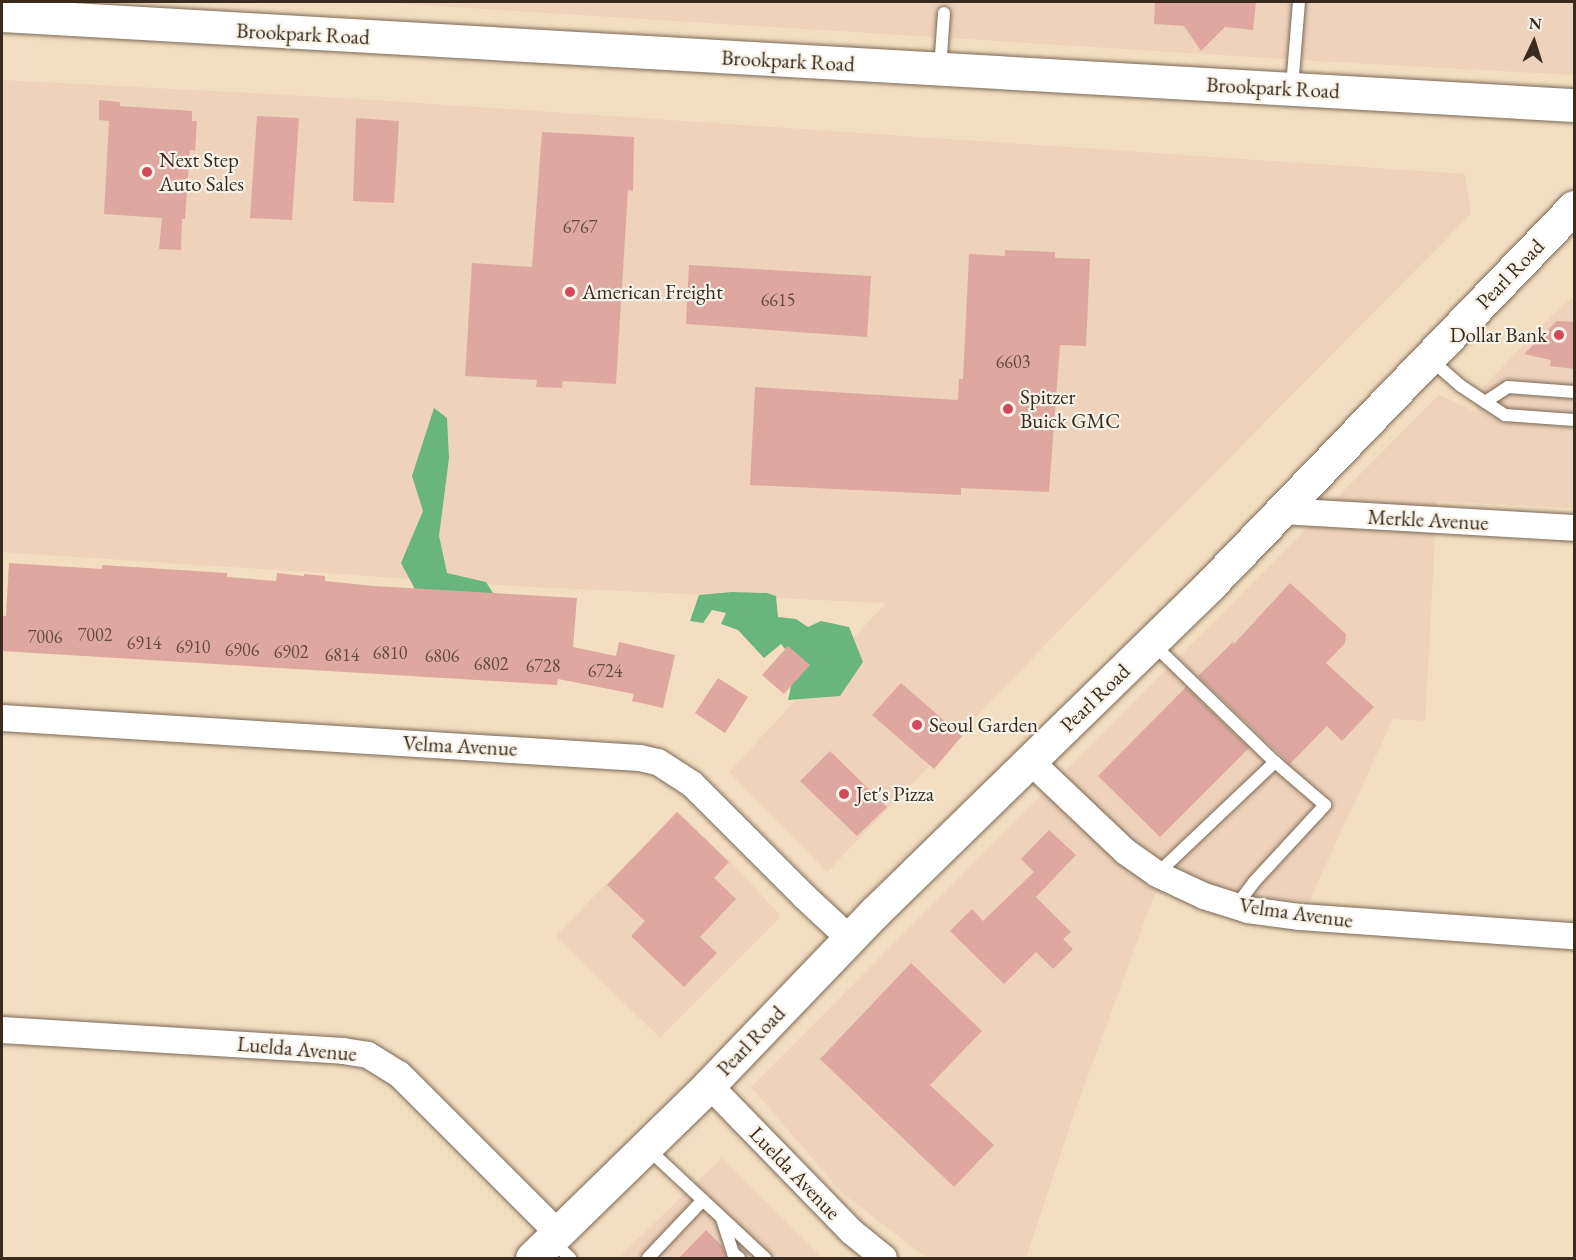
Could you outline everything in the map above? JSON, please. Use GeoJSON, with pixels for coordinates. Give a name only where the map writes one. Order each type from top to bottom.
{"type":"FeatureCollection","features":[{"type":"Feature","properties":{"kind":"main road","name":"Brookpark Road"},"geometry":{"type":"LineString","coordinates":[[2,15],[1575,105]]}},
{"type":"Feature","properties":{"kind":"main road","name":"Pearl Road"},"geometry":{"type":"LineString","coordinates":[[553,1248],[646,1147],[709,1085],[849,938],[1152,643],[1575,207]]}},
{"type":"Feature","properties":{"kind":"street","name":"Merkle Avenue"},"geometry":{"type":"LineString","coordinates":[[1281,511],[1575,528]]}},
{"type":"Feature","properties":{"kind":"street","name":"Velma Avenue"},"geometry":{"type":"LineString","coordinates":[[2,718],[640,758],[658,762],[692,784],[849,938]]}},
{"type":"Feature","properties":{"kind":"street","name":"Velma Avenue"},"geometry":{"type":"LineString","coordinates":[[1030,761],[1126,852],[1157,874],[1204,896],[1236,906],[1299,917],[1575,936]]}},
{"type":"Feature","properties":{"kind":"street","name":"Luelda Avenue"},"geometry":{"type":"LineString","coordinates":[[2,1030],[343,1050],[368,1055],[399,1074],[553,1248]]}},
{"type":"Feature","properties":{"kind":"street","name":"Luelda Avenue"},"geometry":{"type":"LineString","coordinates":[[709,1085],[852,1232],[884,1258]]}},
{"type":"Feature","properties":{"kind":"lane"},"geometry":{"type":"LineString","coordinates":[[1292,89],[1299,2]]}},
{"type":"Feature","properties":{"kind":"lane"},"geometry":{"type":"LineString","coordinates":[[940,70],[944,13]]}},
{"type":"Feature","properties":{"kind":"lane"},"geometry":{"type":"LineString","coordinates":[[1429,358],[1461,386],[1505,415],[1575,420]]}},
{"type":"Feature","properties":{"kind":"lane"},"geometry":{"type":"LineString","coordinates":[[1485,402],[1508,387],[1575,392]]}},
{"type":"Feature","properties":{"kind":"lane"},"geometry":{"type":"LineString","coordinates":[[1152,643],[1275,762],[1325,805],[1254,882],[1236,906]]}},
{"type":"Feature","properties":{"kind":"lane"},"geometry":{"type":"LineString","coordinates":[[1157,874],[1275,762]]}},
{"type":"Feature","properties":{"kind":"lane"},"geometry":{"type":"LineString","coordinates":[[646,1147],[765,1258]]}},
{"type":"Feature","properties":{"kind":"lane"},"geometry":{"type":"LineString","coordinates":[[648,1258],[703,1200]]}},
{"type":"Feature","properties":{"kind":"lane"},"geometry":{"type":"LineString","coordinates":[[721,1217],[733,1253],[738,1258]]}},
{"type":"Feature","properties":{"kind":"shaded area"},"geometry":{"type":"Polygon","coordinates":[[[373,2],[1574,2],[1574,75],[1317,61],[373,2]]]}},
{"type":"Feature","properties":{"kind":"shaded area"},"geometry":{"type":"Polygon","coordinates":[[[2,80],[344,98],[1465,174],[1471,214],[1077,612],[827,872],[729,772],[886,603],[533,587],[2,552],[2,80]]]}},
{"type":"Feature","properties":{"kind":"shaded area"},"geometry":{"type":"Polygon","coordinates":[[[1574,296],[1574,508],[1437,501],[1425,721],[1393,719],[1309,901],[1155,893],[1075,1111],[1026,1258],[927,1258],[842,1193],[751,1087],[1439,395],[1476,412],[1484,386],[1550,317],[1574,296]]]}},
{"type":"Feature","properties":{"kind":"shaded area"},"geometry":{"type":"Polygon","coordinates":[[[678,812],[731,862],[780,915],[779,919],[660,1038],[555,936],[678,812]]]}},
{"type":"Feature","properties":{"kind":"shaded area"},"geometry":{"type":"Polygon","coordinates":[[[722,1158],[823,1258],[618,1258],[722,1158]]]}},
{"type":"Feature","properties":{"kind":"green space"},"geometry":{"type":"Polygon","coordinates":[[[434,408],[447,418],[449,458],[439,536],[447,573],[486,582],[500,604],[474,601],[459,591],[450,605],[426,610],[401,563],[423,511],[412,476],[434,408]]]}},
{"type":"Feature","properties":{"kind":"green space"},"geometry":{"type":"Polygon","coordinates":[[[732,592],[767,593],[776,596],[778,617],[796,619],[808,627],[821,621],[849,627],[863,662],[840,696],[788,700],[792,682],[791,656],[781,644],[764,658],[738,630],[721,624],[726,613],[712,610],[703,623],[690,621],[699,595],[732,592]]]}},
{"type":"Feature","properties":{"kind":"building"},"geometry":{"type":"Polygon","coordinates":[[[1155,2],[1256,2],[1253,30],[1225,27],[1201,51],[1184,26],[1154,24],[1155,2]]]}},
{"type":"Feature","properties":{"kind":"building"},"geometry":{"type":"Polygon","coordinates":[[[99,100],[120,102],[120,106],[192,111],[192,121],[197,121],[195,151],[190,150],[181,250],[159,249],[162,218],[104,214],[109,121],[99,120],[99,100]]]}},
{"type":"Feature","properties":{"kind":"building"},"geometry":{"type":"Polygon","coordinates":[[[257,116],[299,118],[292,220],[250,218],[257,116]]]}},
{"type":"Feature","properties":{"kind":"building"},"geometry":{"type":"Polygon","coordinates":[[[356,118],[399,121],[394,203],[353,201],[356,118]]]}},
{"type":"Feature","properties":{"kind":"building"},"geometry":{"type":"Polygon","coordinates":[[[542,132],[634,137],[633,191],[628,190],[616,384],[563,381],[562,388],[536,387],[537,380],[465,376],[472,263],[532,267],[542,132]]]}},
{"type":"Feature","properties":{"kind":"building"},"geometry":{"type":"Polygon","coordinates":[[[1005,250],[1055,252],[1055,258],[1090,259],[1086,346],[1060,345],[1049,492],[961,488],[961,495],[750,485],[755,387],[958,400],[959,379],[963,379],[969,254],[1005,256],[1005,250]]]}},
{"type":"Feature","properties":{"kind":"building"},"geometry":{"type":"Polygon","coordinates":[[[689,265],[871,276],[867,337],[686,324],[689,265]]]}},
{"type":"Feature","properties":{"kind":"building","name":"Dollar Bank"},"geometry":{"type":"Polygon","coordinates":[[[1557,321],[1575,322],[1575,369],[1550,366],[1551,360],[1524,354],[1557,321]]]}},
{"type":"Feature","properties":{"kind":"building"},"geometry":{"type":"Polygon","coordinates":[[[9,563],[102,569],[102,565],[227,573],[227,577],[276,581],[277,573],[304,576],[304,574],[325,576],[325,581],[374,586],[577,598],[573,647],[616,656],[619,642],[675,655],[663,708],[632,701],[634,694],[558,679],[557,685],[2,651],[2,616],[6,616],[9,563]]]}},
{"type":"Feature","properties":{"kind":"building"},"geometry":{"type":"Polygon","coordinates":[[[1290,583],[1346,634],[1345,643],[1326,663],[1374,707],[1342,741],[1327,726],[1290,764],[1198,676],[1233,642],[1234,644],[1290,583]]]}},
{"type":"Feature","properties":{"kind":"building"},"geometry":{"type":"Polygon","coordinates":[[[788,646],[810,665],[784,694],[762,675],[788,646]]]}},
{"type":"Feature","properties":{"kind":"building"},"geometry":{"type":"Polygon","coordinates":[[[718,678],[748,697],[725,733],[695,713],[718,678]]]}},
{"type":"Feature","properties":{"kind":"building","name":"Seoul Garden"},"geometry":{"type":"Polygon","coordinates":[[[901,683],[962,736],[934,769],[872,715],[901,683]]]}},
{"type":"Feature","properties":{"kind":"building"},"geometry":{"type":"Polygon","coordinates":[[[1186,687],[1249,748],[1160,837],[1098,776],[1186,687]]]}},
{"type":"Feature","properties":{"kind":"building","name":"Jet's Pizza"},"geometry":{"type":"Polygon","coordinates":[[[830,751],[887,807],[857,836],[800,781],[830,751]]]}},
{"type":"Feature","properties":{"kind":"building"},"geometry":{"type":"Polygon","coordinates":[[[677,812],[729,862],[714,878],[736,899],[700,937],[717,953],[684,987],[631,936],[645,921],[607,885],[677,812]]]}},
{"type":"Feature","properties":{"kind":"building"},"geometry":{"type":"Polygon","coordinates":[[[1049,830],[1076,855],[1036,897],[1071,932],[1063,939],[1073,949],[1053,969],[1036,952],[1004,984],[950,931],[972,909],[983,921],[1034,872],[1021,859],[1049,830]]]}},
{"type":"Feature","properties":{"kind":"building"},"geometry":{"type":"Polygon","coordinates":[[[911,963],[982,1031],[930,1085],[994,1145],[954,1187],[820,1059],[911,963]]]}},
{"type":"Feature","properties":{"kind":"building"},"geometry":{"type":"Polygon","coordinates":[[[706,1230],[722,1246],[727,1258],[679,1258],[706,1230]]]}},
{"type":"Feature","properties":{"kind":"place","name":"Next Step Auto Sales"},"geometry":{"type":"Point","coordinates":[147,172]}},
{"type":"Feature","properties":{"kind":"place","name":"American Freight"},"geometry":{"type":"Point","coordinates":[570,292]}},
{"type":"Feature","properties":{"kind":"place","name":"Dollar Bank"},"geometry":{"type":"Point","coordinates":[1559,335]}},
{"type":"Feature","properties":{"kind":"place","name":"Spitzer Buick GMC"},"geometry":{"type":"Point","coordinates":[1008,409]}},
{"type":"Feature","properties":{"kind":"place","name":"Seoul Garden"},"geometry":{"type":"Point","coordinates":[917,725]}},
{"type":"Feature","properties":{"kind":"place","name":"Jet's Pizza"},"geometry":{"type":"Point","coordinates":[844,794]}}]}
